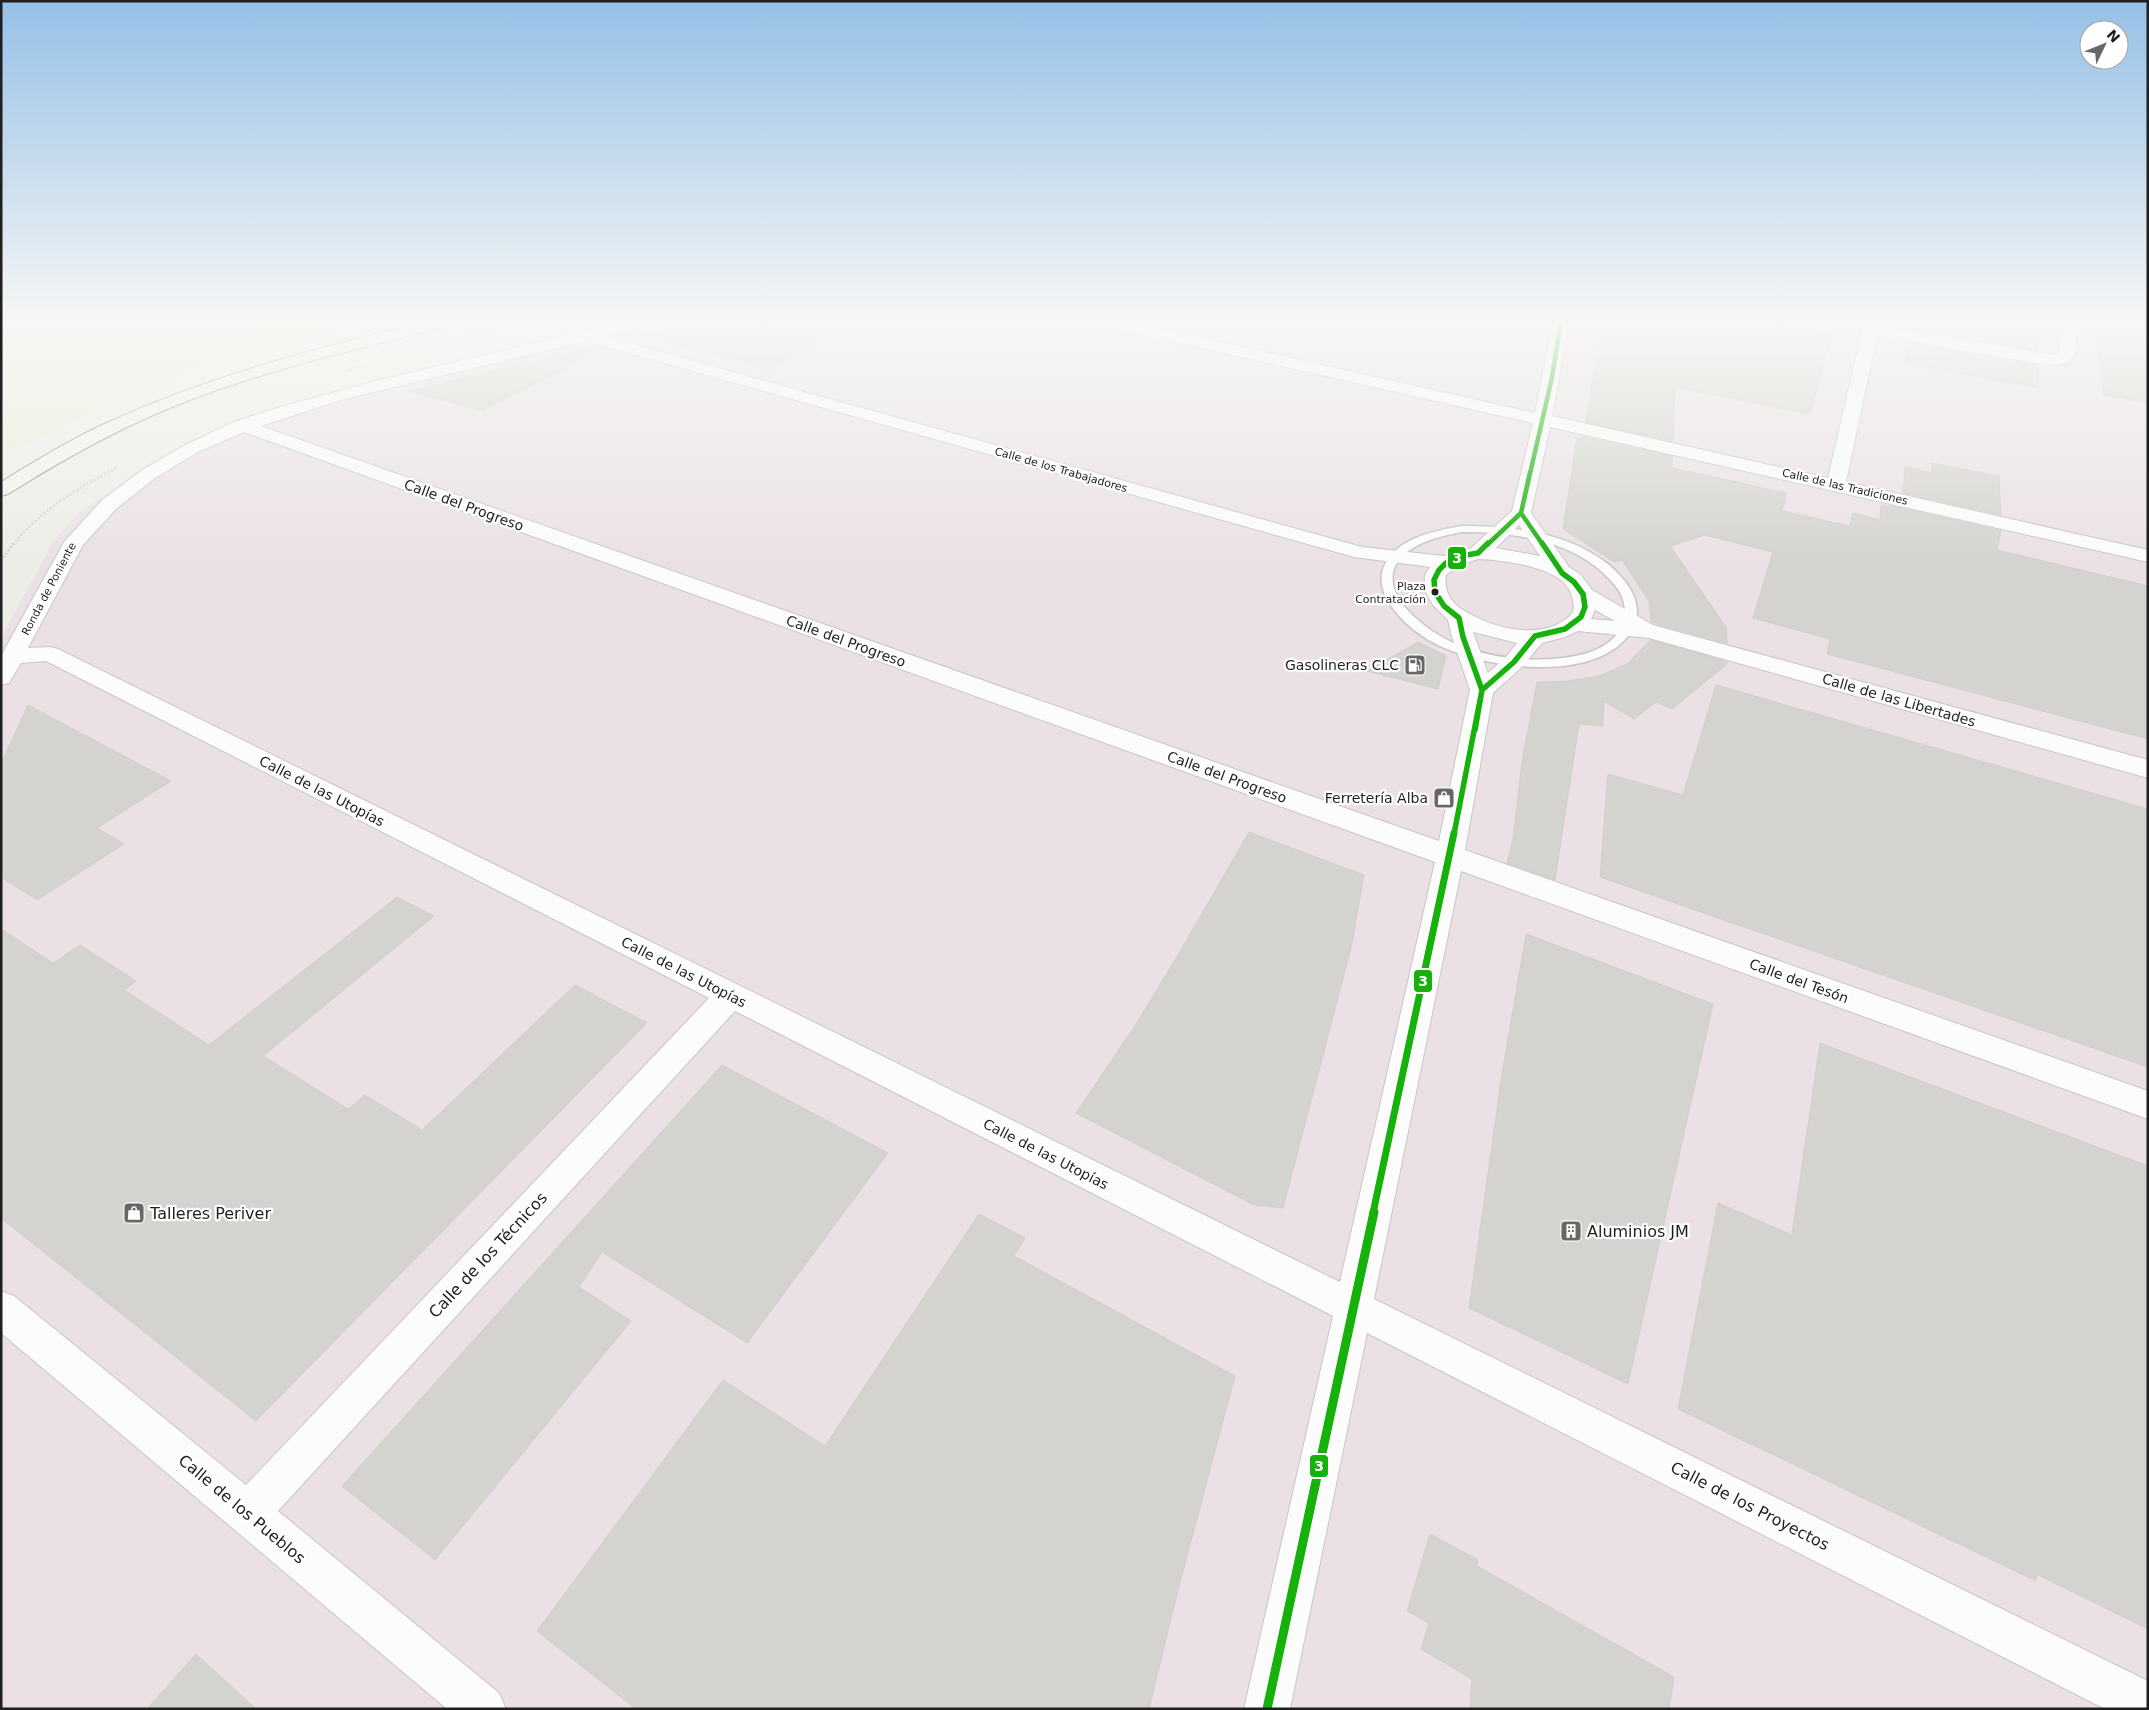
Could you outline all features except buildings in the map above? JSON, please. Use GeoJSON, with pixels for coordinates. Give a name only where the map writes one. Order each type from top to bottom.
{"type":"FeatureCollection","features":[{"type":"Feature","properties":{"kind":"main road"},"geometry":{"type":"LineString","coordinates":[[1,490],[32,469],[84,440],[165,403]]}},
{"type":"Feature","properties":{"kind":"street","name":"Ronda de Poniente"},"geometry":{"type":"LineString","coordinates":[[7,667],[74,542],[89,523],[130,487],[205,442],[242,426],[310,403]]}},
{"type":"Feature","properties":{"kind":"street","name":"Calle de los Trabajadores"},"geometry":{"type":"LineString","coordinates":[[822,403],[1392,563],[1446,564]]}},
{"type":"Feature","properties":{"kind":"street","name":"Calle de las Tradiciones"},"geometry":{"type":"LineString","coordinates":[[1469,403],[2148,556]]}},
{"type":"Feature","properties":{"kind":"street"},"geometry":{"type":"LineString","coordinates":[[1478,553],[1521,513],[1545,403]]}},
{"type":"Feature","properties":{"kind":"street"},"geometry":{"type":"LineString","coordinates":[[1836,485],[1854,403]]}},
{"type":"Feature","properties":{"kind":"street","name":"Calle del Progreso"},"geometry":{"type":"LineString","coordinates":[[242,426],[1450,856]]}},
{"type":"Feature","properties":{"kind":"street"},"geometry":{"type":"LineString","coordinates":[[1521,513],[1562,573]]}},
{"type":"Feature","properties":{"kind":"street"},"geometry":{"type":"LineString","coordinates":[[1478,553],[1523,556],[1547,564],[1562,573],[1574,582],[1582,594],[1585,607],[1581,617],[1574,624],[1554,633],[1535,636],[1506,634],[1482,628],[1459,618],[1421,584],[1434,580],[1439,570],[1446,564],[1461,556],[1478,553]]}},
{"type":"Feature","properties":{"kind":"street","name":"Calle de los Trabajadores"},"geometry":{"type":"LineString","coordinates":[[1392,563],[1421,584]]}},
{"type":"Feature","properties":{"kind":"street","name":"Calle de las Libertades"},"geometry":{"type":"LineString","coordinates":[[1582,594],[1636,627]]}},
{"type":"Feature","properties":{"kind":"street"},"geometry":{"type":"LineString","coordinates":[[1267,1709],[1450,856],[1482,690],[1459,618]]}},
{"type":"Feature","properties":{"kind":"street","name":"Calle de las Libertades"},"geometry":{"type":"LineString","coordinates":[[1574,624],[1636,627],[2148,769]]}},
{"type":"Feature","properties":{"kind":"street"},"geometry":{"type":"LineString","coordinates":[[1482,690],[1514,662],[1535,636]]}},
{"type":"Feature","properties":{"kind":"street","name":"Calle de las Utopías"},"geometry":{"type":"LineString","coordinates":[[7,667],[50,654],[1352,1306]]}},
{"type":"Feature","properties":{"kind":"street","name":"Calle del Tesón"},"geometry":{"type":"LineString","coordinates":[[1450,856],[2148,1105]]}},
{"type":"Feature","properties":{"kind":"street","name":"Calle de los Técnicos"},"geometry":{"type":"LineString","coordinates":[[247,1514],[730,996]]}},
{"type":"Feature","properties":{"kind":"street","name":"Calle de los Proyectos"},"geometry":{"type":"LineString","coordinates":[[1352,1306],[2148,1706]]}},
{"type":"Feature","properties":{"kind":"street","name":"Calle de los Pueblos"},"geometry":{"type":"LineString","coordinates":[[1,1309],[483,1709]]}},
{"type":"Feature","properties":{"kind":"lane"},"geometry":{"type":"LineString","coordinates":[[1462,529],[1501,530],[1535,536],[1578,552],[1604,568],[1623,586],[1628,596],[1636,627],[1610,647],[1585,658],[1552,663],[1514,662],[1469,652],[1434,637],[1407,618],[1398,608],[1388,587],[1392,563],[1410,544],[1433,534],[1462,529]]}},
{"type":"Feature","properties":{"kind":"shaded area"},"geometry":{"type":"Polygon","coordinates":[[[321,403],[2148,403],[2148,1709],[1,1709],[1,638],[54,540],[78,513],[173,453],[219,430],[321,403]]]}},
{"type":"Feature","properties":{"kind":"green space"},"geometry":{"type":"Polygon","coordinates":[[[1,403],[113,403],[11,451],[1,457],[1,403]]]}},
{"type":"Feature","properties":{"kind":"transit line","name":"3"},"geometry":{"type":"LineString","coordinates":[[1267,1709],[1450,856],[1482,690],[1514,662],[1535,636],[1565,629],[1581,617],[1585,607],[1583,594],[1574,582],[1562,573],[1521,513],[1546,403]]}},
{"type":"Feature","properties":{"kind":"transit line","name":"3"},"geometry":{"type":"LineString","coordinates":[[1475,730],[1482,690],[1463,637],[1459,618],[1444,606],[1435,592],[1434,580],[1439,570],[1446,563],[1461,556],[1478,553],[1521,513],[1530,472]]}},
{"type":"Feature","properties":{"kind":"place","name":"Plaza Contratación"},"geometry":{"type":"Point","coordinates":[1435,592]}},
{"type":"Feature","properties":{"kind":"place","name":"Gasolineras CLC"},"geometry":{"type":"Point","coordinates":[1415,665]}},
{"type":"Feature","properties":{"kind":"place","name":"Ferretería Alba"},"geometry":{"type":"Point","coordinates":[1444,798]}},
{"type":"Feature","properties":{"kind":"place","name":"Talleres Periver"},"geometry":{"type":"Point","coordinates":[134,1213]}},
{"type":"Feature","properties":{"kind":"place","name":"Aluminios JM"},"geometry":{"type":"Point","coordinates":[1571,1231]}}]}
